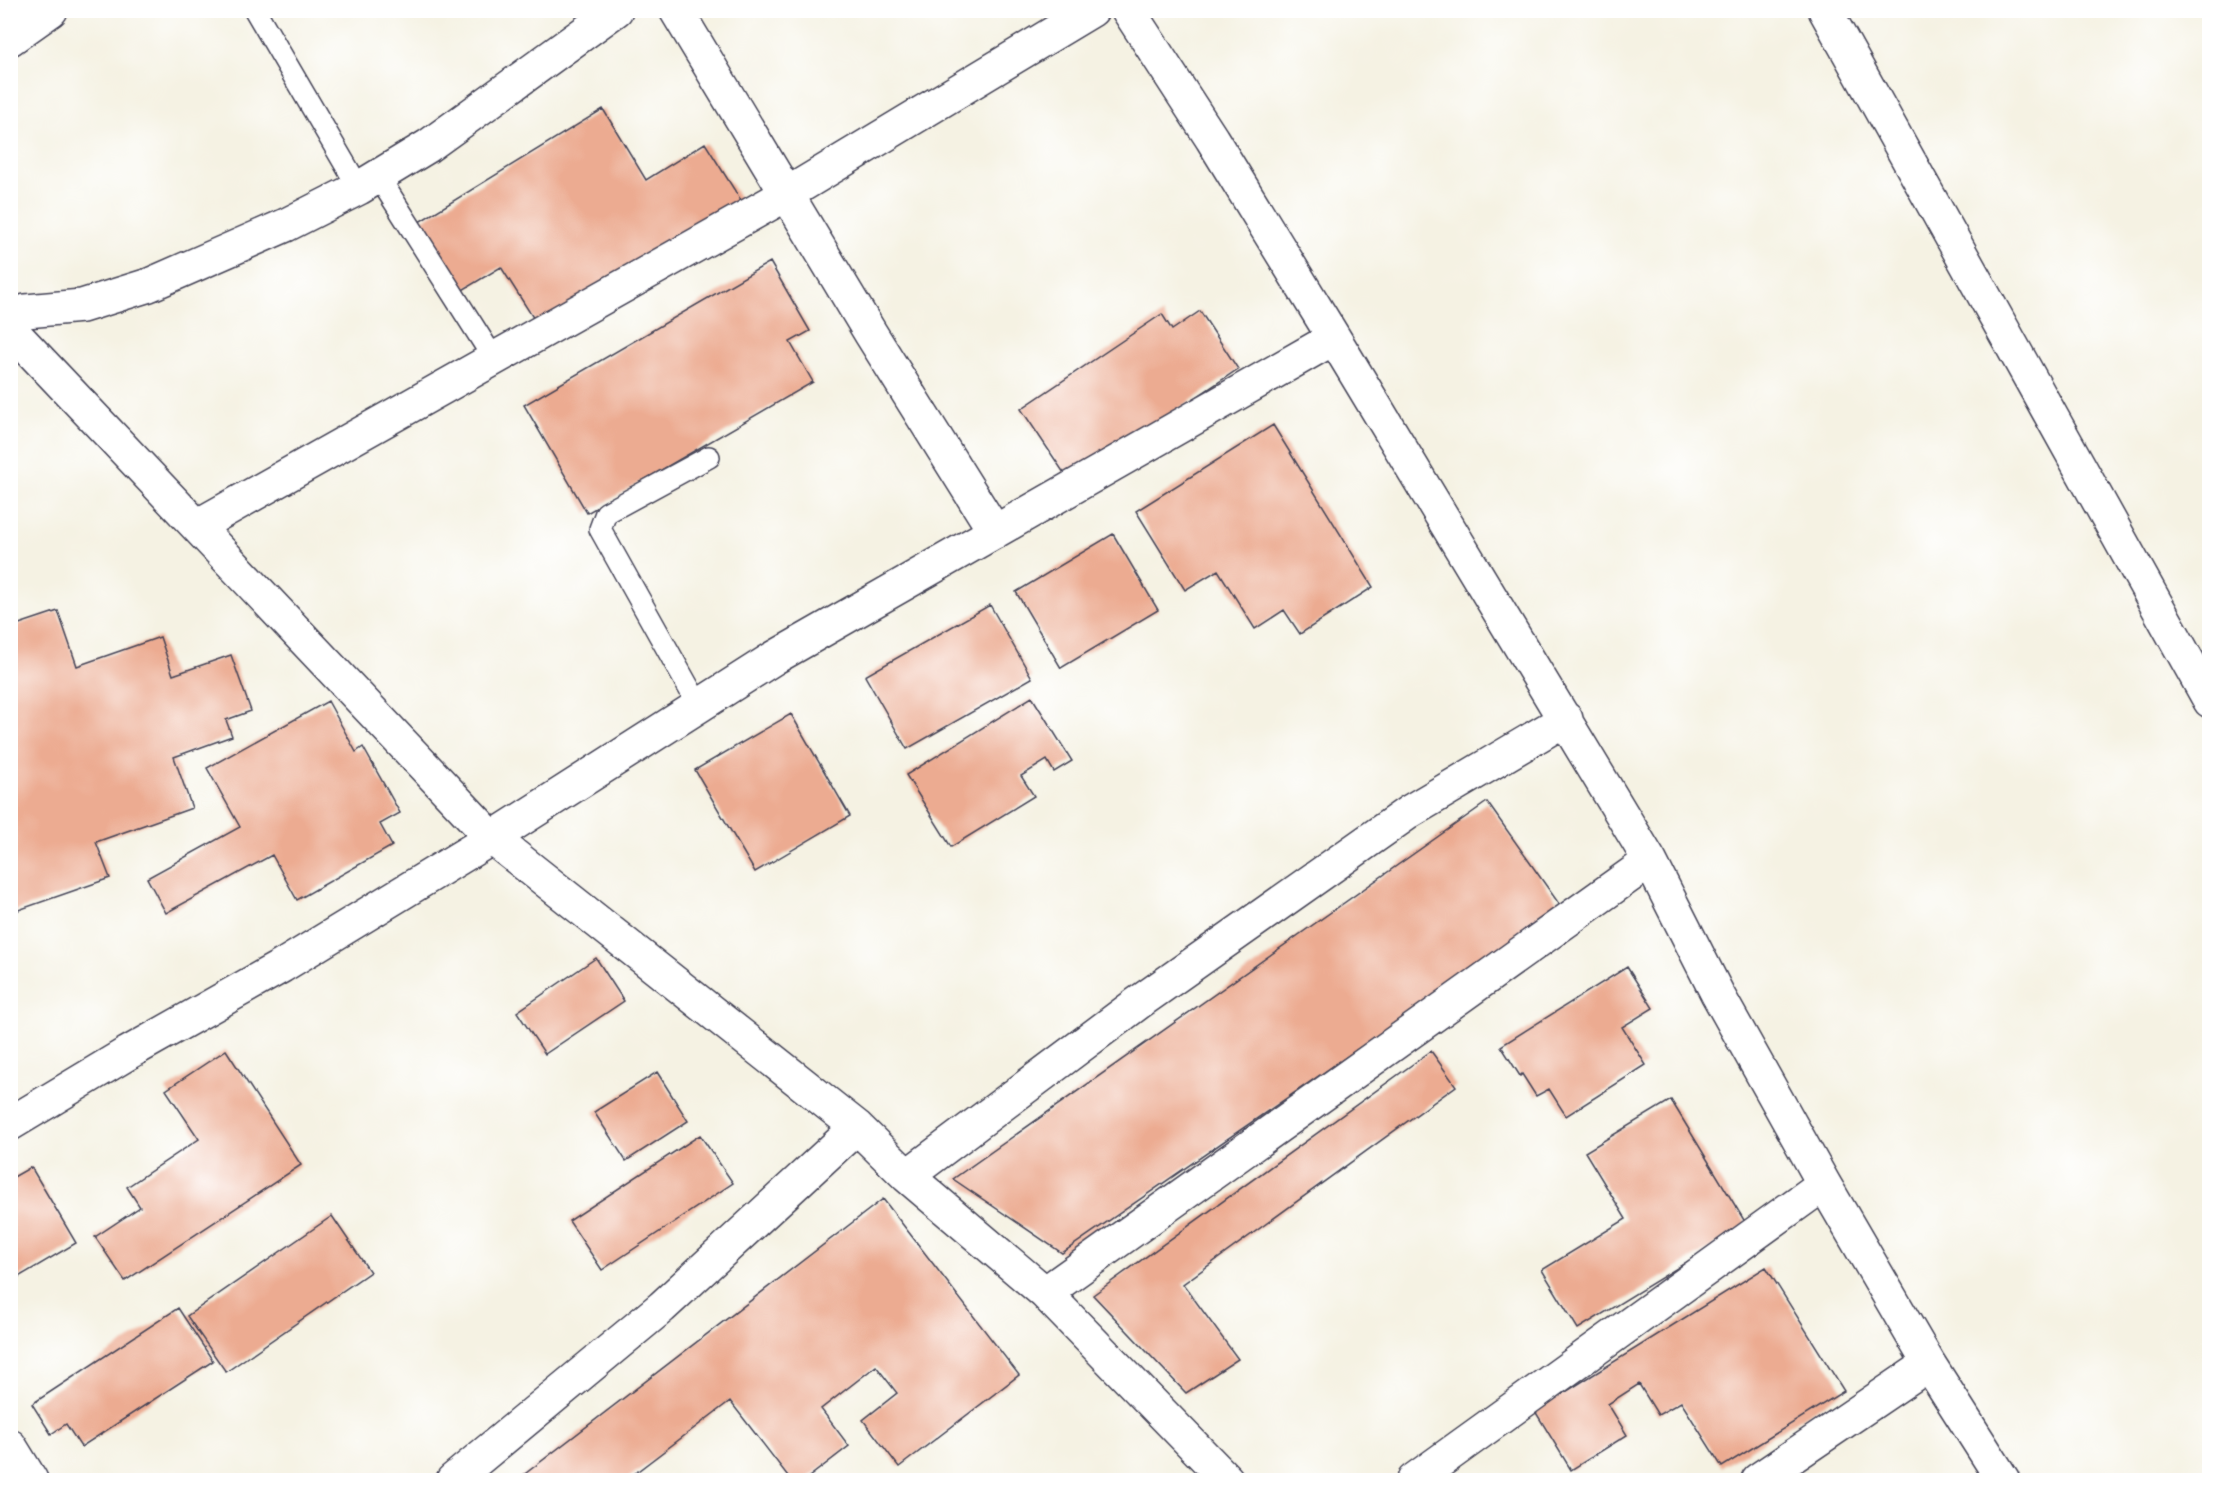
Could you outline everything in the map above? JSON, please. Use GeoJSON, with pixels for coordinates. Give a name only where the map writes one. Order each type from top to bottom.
{"type":"FeatureCollection","features":[{"type":"Feature","properties":{"kind":"street"},"geometry":{"type":"LineString","coordinates":[[10,39],[51,10]]}},
{"type":"Feature","properties":{"kind":"street"},"geometry":{"type":"LineString","coordinates":[[10,316],[26,311],[82,306],[149,285],[286,225],[368,182],[428,146],[616,10]]}},
{"type":"Feature","properties":{"kind":"street"},"geometry":{"type":"LineString","coordinates":[[676,10],[995,532]]}},
{"type":"Feature","properties":{"kind":"street"},"geometry":{"type":"LineString","coordinates":[[197,526],[787,194],[1092,10]]}},
{"type":"Feature","properties":{"kind":"street"},"geometry":{"type":"LineString","coordinates":[[1128,10],[1212,139],[1566,719],[1650,861],[1718,996],[1824,1184],[1929,1364],[2003,1480]]}},
{"type":"Feature","properties":{"kind":"street"},"geometry":{"type":"LineString","coordinates":[[1825,10],[2210,702]]}},
{"type":"Feature","properties":{"kind":"street"},"geometry":{"type":"LineString","coordinates":[[10,329],[492,838],[857,1127],[907,1176],[1044,1293],[1227,1480]]}},
{"type":"Feature","properties":{"kind":"street"},"geometry":{"type":"LineString","coordinates":[[10,1124],[128,1053],[282,966],[492,838],[774,658],[1334,338]]}},
{"type":"Feature","properties":{"kind":"street"},"geometry":{"type":"LineString","coordinates":[[907,1176],[1138,1003],[1409,812],[1566,719]]}},
{"type":"Feature","properties":{"kind":"street"},"geometry":{"type":"LineString","coordinates":[[1044,1293],[1650,861]]}},
{"type":"Feature","properties":{"kind":"street"},"geometry":{"type":"LineString","coordinates":[[453,1480],[662,1307],[857,1127]]}},
{"type":"Feature","properties":{"kind":"street"},"geometry":{"type":"LineString","coordinates":[[1414,1480],[1824,1184]]}},
{"type":"Feature","properties":{"kind":"street"},"geometry":{"type":"LineString","coordinates":[[1758,1480],[1929,1364]]}},
{"type":"Feature","properties":{"kind":"street"},"geometry":{"type":"LineString","coordinates":[[10,1446],[31,1480]]}},
{"type":"Feature","properties":{"kind":"lane"},"geometry":{"type":"LineString","coordinates":[[255,10],[368,182],[494,359]]}},
{"type":"Feature","properties":{"kind":"lane"},"geometry":{"type":"LineString","coordinates":[[699,706],[600,529],[606,513],[709,457]]}},
{"type":"Feature","properties":{"kind":"building"},"geometry":{"type":"Polygon","coordinates":[[[603,109],[646,180],[705,143],[742,202],[539,327],[501,267],[461,291],[419,222],[603,109]]]}},
{"type":"Feature","properties":{"kind":"building"},"geometry":{"type":"Polygon","coordinates":[[[770,262],[810,331],[790,342],[813,382],[587,513],[524,405],[770,262]]]}},
{"type":"Feature","properties":{"kind":"building"},"geometry":{"type":"Polygon","coordinates":[[[1200,311],[1238,369],[1070,482],[1021,409],[1162,314],[1172,330],[1200,311]]]}},
{"type":"Feature","properties":{"kind":"building"},"geometry":{"type":"Polygon","coordinates":[[[1273,425],[1373,587],[1300,634],[1284,610],[1255,629],[1218,570],[1185,590],[1136,511],[1273,425]]]}},
{"type":"Feature","properties":{"kind":"building"},"geometry":{"type":"Polygon","coordinates":[[[1113,534],[1158,610],[1061,668],[1016,592],[1113,534]]]}},
{"type":"Feature","properties":{"kind":"building"},"geometry":{"type":"Polygon","coordinates":[[[990,605],[1032,678],[907,749],[865,676],[990,605]]]}},
{"type":"Feature","properties":{"kind":"building"},"geometry":{"type":"Polygon","coordinates":[[[58,611],[77,666],[160,637],[173,675],[231,655],[251,711],[226,720],[232,736],[174,757],[192,808],[96,842],[110,878],[10,913],[10,627],[58,611]]]}},
{"type":"Feature","properties":{"kind":"building"},"geometry":{"type":"Polygon","coordinates":[[[1032,697],[1072,761],[1054,772],[1047,760],[1021,776],[1034,796],[951,847],[906,775],[1032,697]]]}},
{"type":"Feature","properties":{"kind":"building"},"geometry":{"type":"Polygon","coordinates":[[[328,701],[356,752],[363,747],[400,813],[380,824],[392,846],[297,900],[272,855],[166,913],[147,878],[240,827],[207,768],[328,701]]]}},
{"type":"Feature","properties":{"kind":"building"},"geometry":{"type":"Polygon","coordinates":[[[791,714],[850,816],[755,872],[695,770],[791,714]]]}},
{"type":"Feature","properties":{"kind":"building"},"geometry":{"type":"Polygon","coordinates":[[[1487,802],[1562,908],[1062,1253],[953,1179],[1487,802]]]}},
{"type":"Feature","properties":{"kind":"building"},"geometry":{"type":"Polygon","coordinates":[[[596,958],[624,1001],[545,1054],[517,1012],[596,958]]]}},
{"type":"Feature","properties":{"kind":"building"},"geometry":{"type":"Polygon","coordinates":[[[1627,967],[1653,1008],[1622,1027],[1646,1065],[1566,1116],[1549,1089],[1536,1096],[1501,1046],[1627,967]]]}},
{"type":"Feature","properties":{"kind":"building"},"geometry":{"type":"Polygon","coordinates":[[[226,1050],[301,1165],[125,1281],[95,1237],[140,1207],[127,1187],[199,1139],[166,1090],[226,1050]]]}},
{"type":"Feature","properties":{"kind":"building"},"geometry":{"type":"Polygon","coordinates":[[[1431,1051],[1456,1086],[1183,1284],[1238,1359],[1186,1393],[1093,1295],[1431,1051]]]}},
{"type":"Feature","properties":{"kind":"building"},"geometry":{"type":"Polygon","coordinates":[[[657,1072],[688,1121],[626,1161],[594,1112],[657,1072]]]}},
{"type":"Feature","properties":{"kind":"building"},"geometry":{"type":"Polygon","coordinates":[[[1671,1100],[1747,1225],[1578,1329],[1542,1270],[1626,1219],[1585,1152],[1671,1100]]]}},
{"type":"Feature","properties":{"kind":"building"},"geometry":{"type":"Polygon","coordinates":[[[700,1135],[733,1183],[602,1270],[569,1221],[700,1135]]]}},
{"type":"Feature","properties":{"kind":"building"},"geometry":{"type":"Polygon","coordinates":[[[31,1167],[76,1243],[10,1282],[10,1179],[31,1167]]]}},
{"type":"Feature","properties":{"kind":"building"},"geometry":{"type":"Polygon","coordinates":[[[883,1199],[1019,1375],[899,1467],[863,1420],[897,1393],[876,1366],[821,1409],[849,1446],[805,1480],[791,1480],[730,1401],[626,1480],[517,1480],[883,1199]]]}},
{"type":"Feature","properties":{"kind":"building"},"geometry":{"type":"Polygon","coordinates":[[[332,1216],[370,1272],[226,1372],[187,1316],[332,1216]]]}},
{"type":"Feature","properties":{"kind":"building"},"geometry":{"type":"Polygon","coordinates":[[[1766,1267],[1844,1391],[1722,1467],[1681,1402],[1658,1415],[1639,1384],[1608,1404],[1627,1435],[1571,1470],[1535,1411],[1766,1267]]]}},
{"type":"Feature","properties":{"kind":"building"},"geometry":{"type":"Polygon","coordinates":[[[178,1308],[213,1361],[81,1447],[66,1424],[51,1434],[32,1404],[178,1308]]]}}]}
